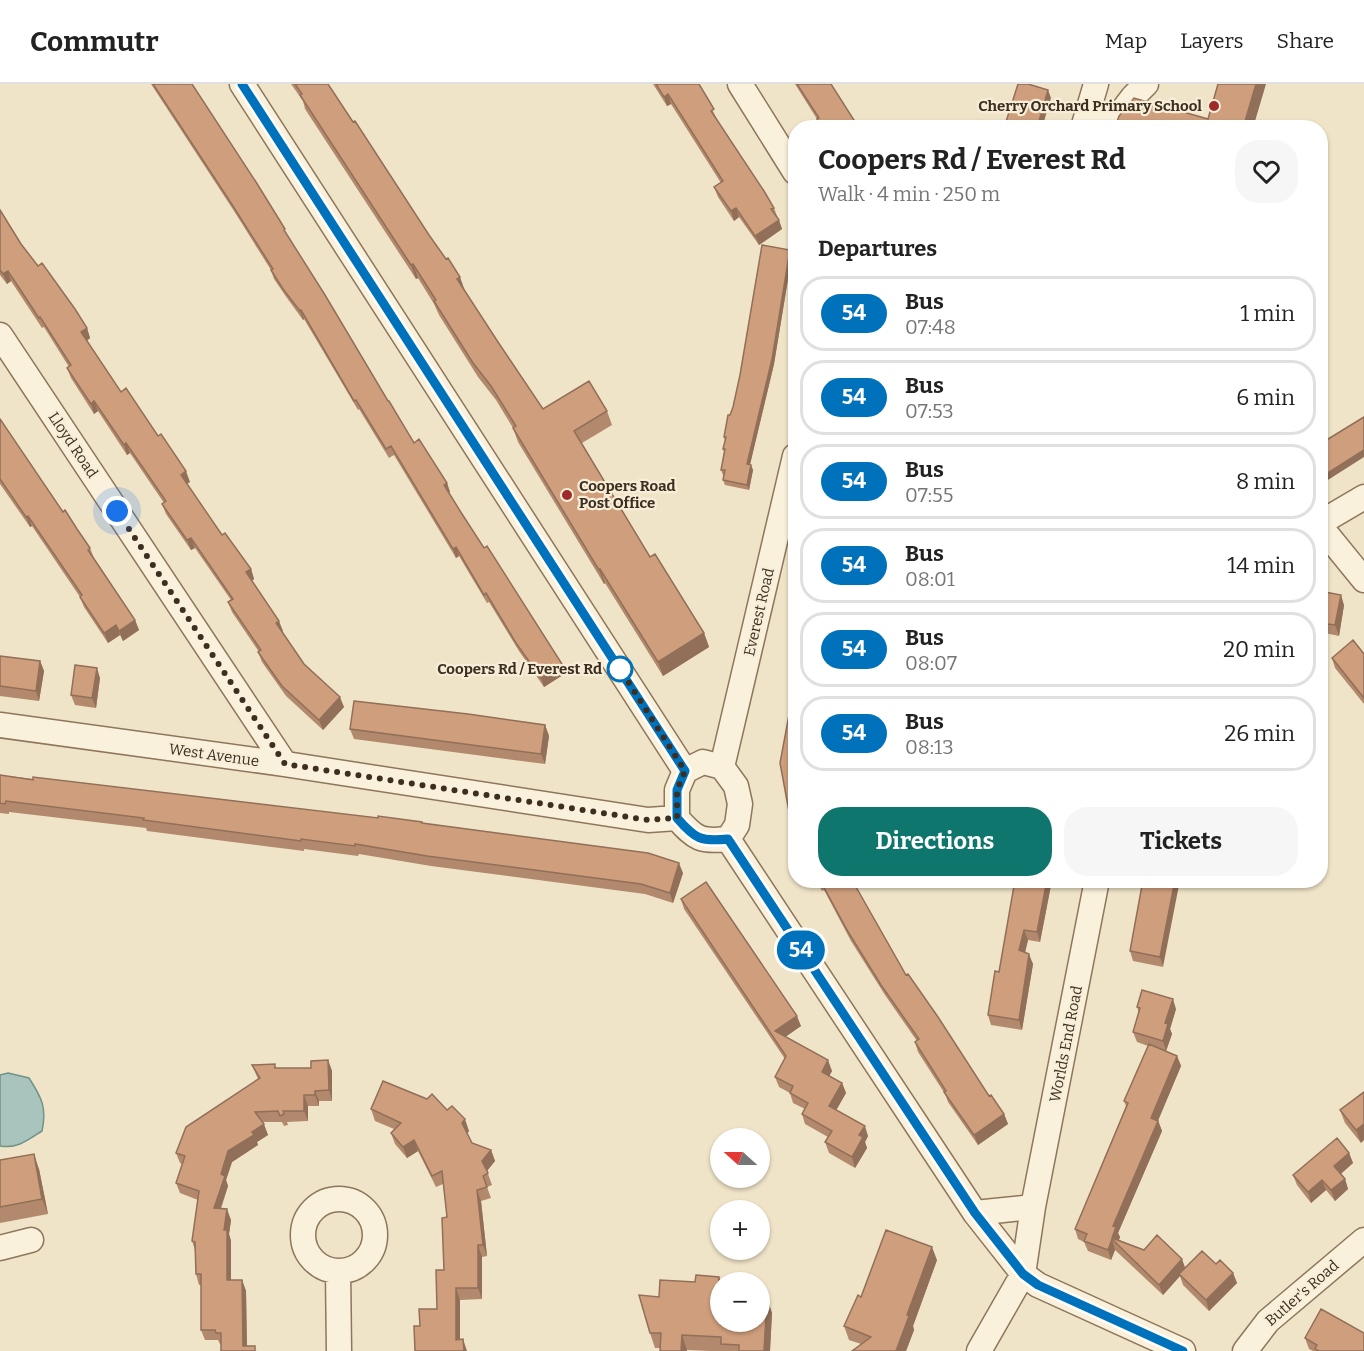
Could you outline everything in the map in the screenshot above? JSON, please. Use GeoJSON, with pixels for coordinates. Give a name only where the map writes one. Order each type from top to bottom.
{"type":"FeatureCollection","features":[{"type":"Feature","properties":{"kind":"street"},"geometry":{"type":"LineString","coordinates":[[242,84],[685,771]]}},
{"type":"Feature","properties":{"kind":"street"},"geometry":{"type":"LineString","coordinates":[[740,84],[788,161]]}},
{"type":"Feature","properties":{"kind":"street"},"geometry":{"type":"LineString","coordinates":[[1086,120],[1096,84]]}},
{"type":"Feature","properties":{"kind":"street"},"geometry":{"type":"LineString","coordinates":[[1104,120],[1117,118],[1146,84]]}},
{"type":"Feature","properties":{"kind":"street","name":"Lloyd Road"},"geometry":{"type":"LineString","coordinates":[[0,335],[285,764]]}},
{"type":"Feature","properties":{"kind":"street","name":"Everest Road"},"geometry":{"type":"LineString","coordinates":[[722,767],[788,486]]}},
{"type":"Feature","properties":{"kind":"street"},"geometry":{"type":"LineString","coordinates":[[1328,520],[1364,497]]}},
{"type":"Feature","properties":{"kind":"street"},"geometry":{"type":"LineString","coordinates":[[1328,535],[1364,580]]}},
{"type":"Feature","properties":{"kind":"street","name":"West Avenue"},"geometry":{"type":"LineString","coordinates":[[0,725],[285,764],[648,820],[677,818]]}},
{"type":"Feature","properties":{"kind":"street"},"geometry":{"type":"LineString","coordinates":[[703,762],[722,767],[736,786],[740,804],[737,825],[728,839],[708,841],[690,833],[677,818],[677,790],[685,771],[703,762]]}},
{"type":"Feature","properties":{"kind":"street"},"geometry":{"type":"LineString","coordinates":[[728,839],[975,1213],[1023,1274],[1038,1285],[1183,1351]]}},
{"type":"Feature","properties":{"kind":"street","name":"Worlds End Road"},"geometry":{"type":"LineString","coordinates":[[1023,1274],[1033,1207],[1095,888]]}},
{"type":"Feature","properties":{"kind":"street"},"geometry":{"type":"LineString","coordinates":[[975,1213],[1033,1207]]}},
{"type":"Feature","properties":{"kind":"street"},"geometry":{"type":"LineString","coordinates":[[0,1248],[31,1240]]}},
{"type":"Feature","properties":{"kind":"street","name":"Butler's Road"},"geometry":{"type":"LineString","coordinates":[[1245,1351],[1268,1321],[1364,1240]]}},
{"type":"Feature","properties":{"kind":"street"},"geometry":{"type":"LineString","coordinates":[[338,1271],[339,1351]]}},
{"type":"Feature","properties":{"kind":"street"},"geometry":{"type":"LineString","coordinates":[[980,1351],[1023,1274]]}},
{"type":"Feature","properties":{"kind":"water"},"geometry":{"type":"Polygon","coordinates":[[[8,1073],[29,1078],[40,1097],[44,1116],[42,1131],[22,1143],[6,1147],[0,1146],[0,1075],[8,1073]]]}},
{"type":"Feature","properties":{"kind":"building"},"geometry":{"type":"Polygon","coordinates":[[[153,84],[192,84],[256,182],[414,443],[419,439],[447,483],[444,485],[462,514],[484,548],[487,546],[562,664],[541,678],[516,643],[456,547],[453,549],[391,446],[386,449],[356,400],[354,401],[301,310],[283,289],[271,270],[273,269],[153,84]]]}},
{"type":"Feature","properties":{"kind":"building"},"geometry":{"type":"Polygon","coordinates":[[[295,84],[328,84],[353,122],[355,121],[429,235],[446,259],[448,258],[460,277],[457,279],[543,409],[589,381],[607,411],[574,431],[650,557],[655,554],[704,633],[658,662],[513,428],[516,426],[491,386],[473,363],[434,301],[436,300],[300,95],[302,94],[295,84]]]}},
{"type":"Feature","properties":{"kind":"building"},"geometry":{"type":"Polygon","coordinates":[[[656,84],[699,84],[714,109],[711,111],[764,191],[774,208],[771,209],[779,220],[755,236],[736,208],[731,211],[714,187],[723,181],[668,94],[664,97],[656,84]]]}},
{"type":"Feature","properties":{"kind":"building"},"geometry":{"type":"Polygon","coordinates":[[[797,84],[831,84],[854,120],[818,120],[819,118],[797,84]]]}},
{"type":"Feature","properties":{"kind":"building"},"geometry":{"type":"Polygon","coordinates":[[[1018,84],[1028,84],[1048,90],[1039,120],[1007,120],[1018,84]]]}},
{"type":"Feature","properties":{"kind":"building"},"geometry":{"type":"Polygon","coordinates":[[[1218,84],[1256,84],[1245,120],[1118,120],[1134,98],[1208,119],[1218,84]]]}},
{"type":"Feature","properties":{"kind":"building"},"geometry":{"type":"Polygon","coordinates":[[[0,210],[21,244],[38,266],[42,263],[75,309],[87,328],[81,332],[121,392],[126,388],[158,436],[161,434],[186,471],[181,475],[222,535],[225,533],[251,569],[246,572],[279,621],[276,623],[304,664],[340,697],[319,720],[282,686],[258,652],[261,650],[228,602],[233,599],[191,538],[187,540],[162,504],[166,501],[126,443],[124,445],[94,401],[91,404],[67,368],[71,365],[8,271],[3,274],[0,270],[0,210]]]}},
{"type":"Feature","properties":{"kind":"building"},"geometry":{"type":"Polygon","coordinates":[[[762,245],[788,250],[788,262],[772,359],[747,464],[751,465],[747,485],[723,480],[725,470],[721,470],[728,415],[733,407],[762,245]]]}},
{"type":"Feature","properties":{"kind":"building"},"geometry":{"type":"Polygon","coordinates":[[[1364,417],[1364,450],[1328,473],[1328,439],[1364,417]]]}},
{"type":"Feature","properties":{"kind":"building"},"geometry":{"type":"Polygon","coordinates":[[[0,419],[63,512],[65,510],[90,548],[88,550],[135,620],[119,631],[116,625],[104,633],[80,597],[82,595],[0,479],[0,419]]]}},
{"type":"Feature","properties":{"kind":"building"},"geometry":{"type":"Polygon","coordinates":[[[1328,593],[1341,595],[1335,625],[1328,624],[1328,593]]]}},
{"type":"Feature","properties":{"kind":"building"},"geometry":{"type":"Polygon","coordinates":[[[1353,640],[1364,654],[1364,698],[1332,658],[1353,640]]]}},
{"type":"Feature","properties":{"kind":"building"},"geometry":{"type":"Polygon","coordinates":[[[0,656],[40,661],[36,691],[0,686],[0,656]]]}},
{"type":"Feature","properties":{"kind":"building"},"geometry":{"type":"Polygon","coordinates":[[[75,665],[97,668],[92,698],[71,695],[75,665]]]}},
{"type":"Feature","properties":{"kind":"building"},"geometry":{"type":"Polygon","coordinates":[[[354,701],[545,725],[541,754],[350,729],[354,701]]]}},
{"type":"Feature","properties":{"kind":"building"},"geometry":{"type":"Polygon","coordinates":[[[788,720],[788,806],[780,763],[788,720]]]}},
{"type":"Feature","properties":{"kind":"building"},"geometry":{"type":"Polygon","coordinates":[[[0,775],[378,818],[378,816],[648,853],[679,863],[670,893],[641,884],[427,856],[355,844],[355,846],[301,839],[301,841],[143,820],[144,818],[6,801],[5,804],[0,803],[0,775]]]}},
{"type":"Feature","properties":{"kind":"building"},"geometry":{"type":"Polygon","coordinates":[[[706,882],[797,1016],[775,1031],[828,1060],[822,1072],[842,1083],[829,1106],[865,1126],[859,1135],[863,1137],[852,1157],[825,1142],[832,1131],[802,1114],[808,1103],[790,1093],[793,1086],[775,1077],[786,1056],[681,899],[706,882]]]}},
{"type":"Feature","properties":{"kind":"building"},"geometry":{"type":"Polygon","coordinates":[[[824,888],[857,888],[906,975],[908,974],[989,1096],[991,1095],[1004,1114],[974,1135],[944,1092],[946,1091],[915,1042],[919,1039],[881,985],[824,888]]]}},
{"type":"Feature","properties":{"kind":"building"},"geometry":{"type":"Polygon","coordinates":[[[1014,888],[1045,888],[1037,932],[1024,930],[1019,950],[1029,954],[1019,1020],[988,1015],[995,971],[999,972],[1014,888]]]}},
{"type":"Feature","properties":{"kind":"building"},"geometry":{"type":"Polygon","coordinates":[[[1142,888],[1173,888],[1160,957],[1130,951],[1142,888]]]}},
{"type":"Feature","properties":{"kind":"building"},"geometry":{"type":"Polygon","coordinates":[[[1142,990],[1173,999],[1165,1023],[1168,1024],[1163,1041],[1133,1032],[1140,1008],[1137,1007],[1142,990]]]}},
{"type":"Feature","properties":{"kind":"building"},"geometry":{"type":"Polygon","coordinates":[[[1149,1044],[1177,1056],[1151,1118],[1158,1121],[1113,1226],[1116,1227],[1112,1238],[1144,1250],[1157,1235],[1182,1259],[1159,1285],[1112,1239],[1108,1250],[1084,1241],[1087,1234],[1075,1229],[1128,1103],[1124,1101],[1149,1044]]]}},
{"type":"Feature","properties":{"kind":"building"},"geometry":{"type":"Polygon","coordinates":[[[328,1060],[329,1090],[315,1091],[315,1095],[304,1095],[304,1111],[283,1111],[284,1114],[280,1116],[278,1111],[255,1112],[264,1124],[252,1132],[254,1135],[228,1151],[221,1174],[225,1176],[214,1208],[227,1209],[224,1230],[227,1230],[227,1280],[242,1280],[243,1346],[255,1346],[255,1351],[221,1351],[221,1333],[216,1333],[215,1330],[201,1330],[201,1274],[196,1274],[195,1242],[192,1241],[199,1191],[176,1183],[185,1156],[176,1153],[186,1127],[260,1078],[252,1065],[275,1064],[275,1068],[311,1068],[311,1061],[328,1060]]]}},
{"type":"Feature","properties":{"kind":"building"},"geometry":{"type":"Polygon","coordinates":[[[383,1081],[427,1099],[432,1094],[447,1110],[452,1106],[465,1119],[462,1123],[472,1143],[491,1150],[482,1161],[488,1173],[483,1176],[487,1187],[477,1190],[483,1245],[478,1245],[478,1288],[456,1288],[456,1340],[463,1339],[464,1351],[415,1351],[414,1326],[420,1326],[419,1309],[437,1309],[436,1270],[444,1270],[442,1218],[447,1217],[442,1171],[432,1176],[414,1140],[403,1147],[391,1133],[401,1123],[371,1109],[383,1081]]]}},
{"type":"Feature","properties":{"kind":"building"},"geometry":{"type":"Polygon","coordinates":[[[1364,1092],[1364,1124],[1356,1130],[1340,1110],[1364,1092]]]}},
{"type":"Feature","properties":{"kind":"building"},"geometry":{"type":"Polygon","coordinates":[[[1337,1138],[1349,1153],[1334,1166],[1345,1179],[1331,1190],[1322,1180],[1308,1192],[1293,1175],[1337,1138]]]}},
{"type":"Feature","properties":{"kind":"building"},"geometry":{"type":"Polygon","coordinates":[[[34,1154],[42,1199],[0,1207],[0,1160],[34,1154]]]}},
{"type":"Feature","properties":{"kind":"building"},"geometry":{"type":"Polygon","coordinates":[[[886,1230],[932,1247],[896,1351],[852,1351],[871,1337],[844,1326],[858,1295],[861,1297],[886,1230]]]}},
{"type":"Feature","properties":{"kind":"building"},"geometry":{"type":"Polygon","coordinates":[[[1202,1251],[1216,1264],[1220,1260],[1233,1273],[1206,1300],[1179,1274],[1202,1251]]]}},
{"type":"Feature","properties":{"kind":"building"},"geometry":{"type":"Polygon","coordinates":[[[696,1275],[710,1276],[710,1332],[765,1332],[764,1351],[739,1351],[739,1345],[721,1344],[721,1337],[682,1335],[681,1351],[660,1351],[661,1333],[650,1333],[639,1295],[659,1297],[660,1280],[695,1282],[696,1275]]]}},
{"type":"Feature","properties":{"kind":"building"},"geometry":{"type":"Polygon","coordinates":[[[1321,1309],[1364,1333],[1364,1351],[1319,1351],[1315,1349],[1317,1345],[1305,1338],[1321,1309]]]}},
{"type":"Feature","properties":{"kind":"bus line","name":"54"},"geometry":{"type":"LineString","coordinates":[[242,84],[685,771],[677,790],[677,818],[690,833],[708,841],[728,839],[975,1213],[1023,1274],[1038,1285],[1183,1351]]}},
{"type":"Feature","properties":{"kind":"place","name":"Cherry Orchard Primary School"},"geometry":{"type":"Point","coordinates":[1214,106]}},
{"type":"Feature","properties":{"kind":"place","name":"Coopers Road Post Office"},"geometry":{"type":"Point","coordinates":[567,495]}},
{"type":"Feature","properties":{"kind":"place","name":"Coopers Rd / Everest Rd"},"geometry":{"type":"Point","coordinates":[620,669]}},
{"type":"Feature","properties":{"kind":"route"},"geometry":{"type":"LineString","coordinates":[[117,511],[285,764],[648,820],[677,818],[677,790],[685,771],[620,669]]}}]}
